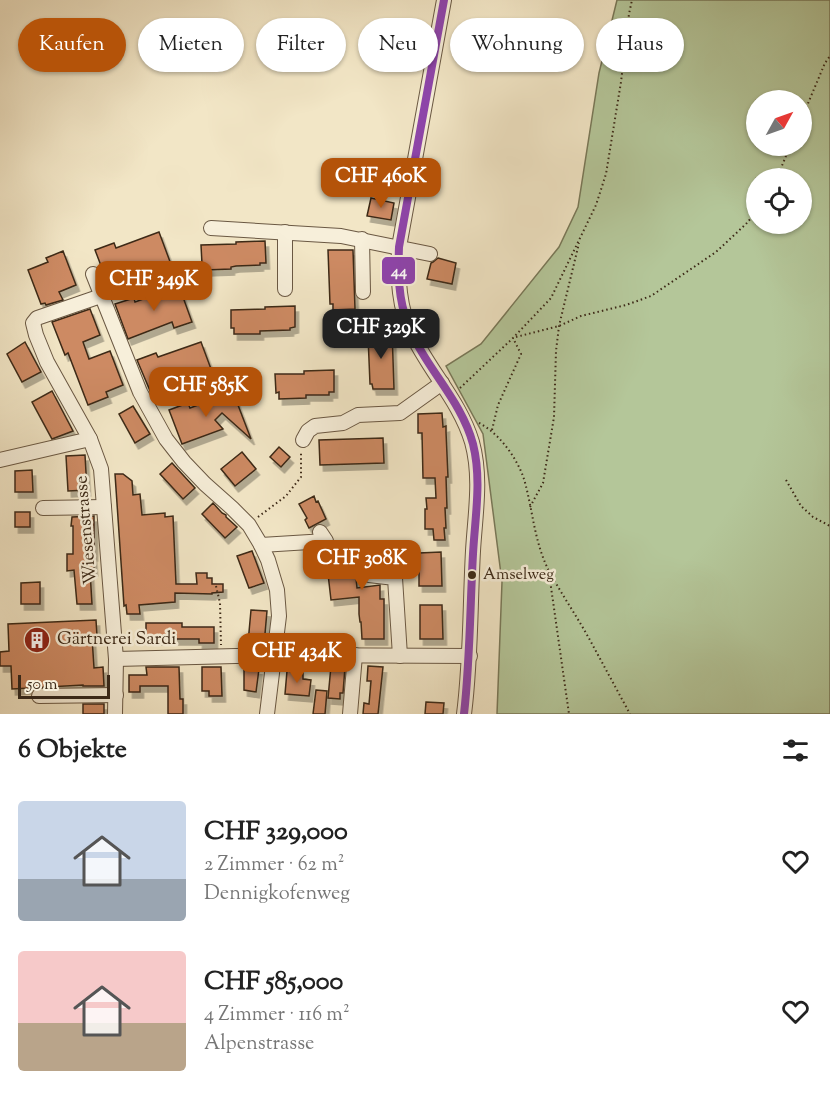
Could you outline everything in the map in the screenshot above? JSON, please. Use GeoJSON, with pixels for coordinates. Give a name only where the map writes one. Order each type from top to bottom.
{"type":"FeatureCollection","features":[{"type":"Feature","properties":{"kind":"street"},"geometry":{"type":"LineString","coordinates":[[444,0],[399,247],[399,285],[405,317],[418,345],[465,421],[477,467],[470,656],[464,714]]}},
{"type":"Feature","properties":{"kind":"street"},"geometry":{"type":"LineString","coordinates":[[211,228],[341,236],[430,254]]}},
{"type":"Feature","properties":{"kind":"street"},"geometry":{"type":"LineString","coordinates":[[285,232],[285,289]]}},
{"type":"Feature","properties":{"kind":"street"},"geometry":{"type":"LineString","coordinates":[[362,239],[363,292]]}},
{"type":"Feature","properties":{"kind":"street"},"geometry":{"type":"LineString","coordinates":[[93,274],[140,392],[166,439],[205,484],[249,525],[274,574],[279,616],[267,714]]}},
{"type":"Feature","properties":{"kind":"street","name":"Wiesenstrasse"},"geometry":{"type":"LineString","coordinates":[[101,296],[37,318],[33,323],[47,362],[90,439],[101,469],[116,659],[115,714]]}},
{"type":"Feature","properties":{"kind":"street"},"geometry":{"type":"LineString","coordinates":[[303,440],[308,431],[315,426],[343,423],[358,415],[400,413],[442,382]]}},
{"type":"Feature","properties":{"kind":"street"},"geometry":{"type":"LineString","coordinates":[[0,460],[90,439]]}},
{"type":"Feature","properties":{"kind":"street"},"geometry":{"type":"LineString","coordinates":[[43,508],[104,507]]}},
{"type":"Feature","properties":{"kind":"street"},"geometry":{"type":"LineString","coordinates":[[261,545],[326,541],[320,532]]}},
{"type":"Feature","properties":{"kind":"street"},"geometry":{"type":"LineString","coordinates":[[369,575],[395,578],[400,656]]}},
{"type":"Feature","properties":{"kind":"street"},"geometry":{"type":"LineString","coordinates":[[116,659],[274,655],[470,656]]}},
{"type":"Feature","properties":{"kind":"street"},"geometry":{"type":"LineString","coordinates":[[350,714],[356,656]]}},
{"type":"Feature","properties":{"kind":"street"},"geometry":{"type":"LineString","coordinates":[[39,696],[116,695]]}},
{"type":"Feature","properties":{"kind":"path"},"geometry":{"type":"LineString","coordinates":[[451,396],[513,338],[551,298],[596,205],[606,174],[632,0]]}},
{"type":"Feature","properties":{"kind":"path"},"geometry":{"type":"LineString","coordinates":[[812,94],[830,56]]}},
{"type":"Feature","properties":{"kind":"path"},"geometry":{"type":"LineString","coordinates":[[513,338],[559,326],[581,316],[651,296],[716,252],[746,224]]}},
{"type":"Feature","properties":{"kind":"path"},"geometry":{"type":"LineString","coordinates":[[530,507],[543,483],[554,417],[559,326],[581,237]]}},
{"type":"Feature","properties":{"kind":"path"},"geometry":{"type":"LineString","coordinates":[[513,338],[521,354],[498,405],[492,431],[511,454],[524,477],[537,539],[549,570],[630,714]]}},
{"type":"Feature","properties":{"kind":"path"},"geometry":{"type":"LineString","coordinates":[[249,525],[286,496],[300,477],[303,440]]}},
{"type":"Feature","properties":{"kind":"path"},"geometry":{"type":"LineString","coordinates":[[786,480],[801,506],[813,517],[830,526]]}},
{"type":"Feature","properties":{"kind":"path"},"geometry":{"type":"LineString","coordinates":[[549,570],[569,714]]}},
{"type":"Feature","properties":{"kind":"path"},"geometry":{"type":"LineString","coordinates":[[216,586],[220,603],[221,656]]}},
{"type":"Feature","properties":{"kind":"green space"},"geometry":{"type":"Polygon","coordinates":[[[617,0],[830,0],[830,714],[497,714],[502,582],[483,434],[446,366],[481,344],[559,247],[578,207],[599,72],[684,72],[684,18],[613,18],[617,0]]]}},
{"type":"Feature","properties":{"kind":"building"},"geometry":{"type":"Polygon","coordinates":[[[371,198],[394,203],[391,220],[367,216],[371,198]]]}},
{"type":"Feature","properties":{"kind":"building"},"geometry":{"type":"Polygon","coordinates":[[[159,232],[172,267],[154,274],[152,268],[108,284],[95,250],[114,243],[116,248],[159,232]]]}},
{"type":"Feature","properties":{"kind":"building"},"geometry":{"type":"Polygon","coordinates":[[[265,241],[266,263],[236,266],[231,269],[205,270],[205,264],[202,264],[201,245],[265,241]]]}},
{"type":"Feature","properties":{"kind":"building"},"geometry":{"type":"Polygon","coordinates":[[[328,250],[353,250],[355,309],[333,310],[333,304],[330,304],[328,250]]]}},
{"type":"Feature","properties":{"kind":"building"},"geometry":{"type":"Polygon","coordinates":[[[63,251],[76,285],[59,292],[63,300],[46,305],[41,304],[28,270],[48,262],[46,258],[63,251]]]}},
{"type":"Feature","properties":{"kind":"building"},"geometry":{"type":"Polygon","coordinates":[[[438,258],[456,263],[452,284],[427,279],[431,263],[438,258]]]}},
{"type":"Feature","properties":{"kind":"building"},"geometry":{"type":"Polygon","coordinates":[[[179,286],[192,322],[174,328],[172,322],[128,339],[115,304],[134,298],[135,302],[179,286]]]}},
{"type":"Feature","properties":{"kind":"building"},"geometry":{"type":"Polygon","coordinates":[[[295,306],[295,327],[290,330],[260,331],[260,334],[234,334],[234,328],[231,328],[231,310],[295,306]]]}},
{"type":"Feature","properties":{"kind":"building"},"geometry":{"type":"Polygon","coordinates":[[[90,309],[100,335],[83,342],[89,359],[110,351],[123,385],[106,392],[108,397],[88,405],[68,353],[65,355],[52,322],[90,309]]]}},
{"type":"Feature","properties":{"kind":"building"},"geometry":{"type":"Polygon","coordinates":[[[392,330],[394,389],[373,389],[370,384],[368,336],[371,336],[371,331],[392,330]]]}},
{"type":"Feature","properties":{"kind":"building"},"geometry":{"type":"Polygon","coordinates":[[[25,342],[41,372],[22,382],[7,354],[25,342]]]}},
{"type":"Feature","properties":{"kind":"building"},"geometry":{"type":"Polygon","coordinates":[[[201,342],[214,377],[197,383],[195,378],[151,393],[137,360],[156,353],[158,357],[201,342]]]}},
{"type":"Feature","properties":{"kind":"building"},"geometry":{"type":"Polygon","coordinates":[[[334,370],[334,392],[329,392],[329,395],[306,395],[306,398],[279,399],[279,392],[276,393],[275,374],[304,374],[304,371],[334,370]]]}},
{"type":"Feature","properties":{"kind":"building"},"geometry":{"type":"Polygon","coordinates":[[[52,391],[73,431],[52,439],[32,402],[52,391]]]}},
{"type":"Feature","properties":{"kind":"building"},"geometry":{"type":"Polygon","coordinates":[[[233,392],[251,439],[222,413],[215,420],[223,429],[182,444],[169,410],[188,403],[190,408],[233,392]]]}},
{"type":"Feature","properties":{"kind":"building"},"geometry":{"type":"Polygon","coordinates":[[[133,406],[150,434],[135,443],[119,414],[133,406]]]}},
{"type":"Feature","properties":{"kind":"building"},"geometry":{"type":"Polygon","coordinates":[[[442,413],[443,427],[446,426],[448,477],[446,477],[446,528],[444,528],[445,540],[434,540],[433,529],[425,529],[425,509],[427,509],[426,498],[436,498],[435,478],[423,478],[422,433],[418,433],[418,414],[442,413]]]}},
{"type":"Feature","properties":{"kind":"building"},"geometry":{"type":"Polygon","coordinates":[[[383,438],[384,463],[320,465],[319,440],[383,438]]]}},
{"type":"Feature","properties":{"kind":"building"},"geometry":{"type":"Polygon","coordinates":[[[279,447],[290,457],[281,467],[270,457],[279,447]]]}},
{"type":"Feature","properties":{"kind":"building"},"geometry":{"type":"Polygon","coordinates":[[[242,452],[256,469],[235,486],[221,469],[242,452]]]}},
{"type":"Feature","properties":{"kind":"building"},"geometry":{"type":"Polygon","coordinates":[[[85,455],[87,490],[68,491],[66,456],[85,455]]]}},
{"type":"Feature","properties":{"kind":"building"},"geometry":{"type":"Polygon","coordinates":[[[172,463],[195,488],[183,499],[160,474],[172,463]]]}},
{"type":"Feature","properties":{"kind":"building"},"geometry":{"type":"Polygon","coordinates":[[[32,470],[33,492],[15,492],[15,471],[32,470]]]}},
{"type":"Feature","properties":{"kind":"building"},"geometry":{"type":"Polygon","coordinates":[[[115,474],[123,474],[132,481],[133,495],[140,494],[142,515],[165,513],[165,517],[173,516],[176,584],[197,584],[196,573],[207,573],[207,578],[212,578],[212,584],[223,584],[223,592],[175,593],[175,602],[139,605],[140,614],[127,614],[126,605],[124,606],[115,474]]]}},
{"type":"Feature","properties":{"kind":"building"},"geometry":{"type":"Polygon","coordinates":[[[314,496],[326,519],[309,528],[305,520],[307,518],[299,504],[314,496]]]}},
{"type":"Feature","properties":{"kind":"building"},"geometry":{"type":"Polygon","coordinates":[[[213,503],[237,527],[225,538],[202,514],[213,503]]]}},
{"type":"Feature","properties":{"kind":"building"},"geometry":{"type":"Polygon","coordinates":[[[15,512],[30,512],[30,527],[15,527],[15,512]]]}},
{"type":"Feature","properties":{"kind":"building"},"geometry":{"type":"Polygon","coordinates":[[[94,516],[94,570],[90,571],[92,604],[77,604],[74,570],[67,571],[67,554],[73,554],[72,517],[94,516]]]}},
{"type":"Feature","properties":{"kind":"building"},"geometry":{"type":"Polygon","coordinates":[[[370,547],[370,555],[388,553],[390,564],[355,568],[357,588],[380,585],[380,599],[384,599],[384,639],[362,639],[359,597],[331,600],[328,574],[345,572],[343,550],[370,547]]]}},
{"type":"Feature","properties":{"kind":"building"},"geometry":{"type":"Polygon","coordinates":[[[252,551],[264,583],[249,588],[237,556],[252,551]]]}},
{"type":"Feature","properties":{"kind":"building"},"geometry":{"type":"Polygon","coordinates":[[[441,552],[442,586],[419,586],[419,553],[441,552]]]}},
{"type":"Feature","properties":{"kind":"building"},"geometry":{"type":"Polygon","coordinates":[[[40,582],[40,604],[21,604],[21,583],[40,582]]]}},
{"type":"Feature","properties":{"kind":"building"},"geometry":{"type":"Polygon","coordinates":[[[420,605],[442,605],[443,639],[420,639],[420,605]]]}},
{"type":"Feature","properties":{"kind":"building"},"geometry":{"type":"Polygon","coordinates":[[[251,610],[267,611],[264,645],[248,643],[251,610]]]}},
{"type":"Feature","properties":{"kind":"building"},"geometry":{"type":"Polygon","coordinates":[[[96,620],[97,636],[92,637],[94,668],[103,667],[104,686],[12,689],[11,666],[0,666],[0,652],[9,651],[8,624],[96,620]]]}},
{"type":"Feature","properties":{"kind":"building"},"geometry":{"type":"Polygon","coordinates":[[[146,623],[182,623],[182,627],[214,627],[214,643],[199,643],[199,639],[146,639],[146,623]]]}},
{"type":"Feature","properties":{"kind":"building"},"geometry":{"type":"Polygon","coordinates":[[[331,666],[345,667],[343,693],[340,693],[340,699],[328,698],[331,666]]]}},
{"type":"Feature","properties":{"kind":"building"},"geometry":{"type":"Polygon","coordinates":[[[368,666],[383,667],[378,714],[363,714],[364,703],[369,704],[371,681],[367,681],[368,666]]]}},
{"type":"Feature","properties":{"kind":"building"},"geometry":{"type":"Polygon","coordinates":[[[146,667],[179,667],[183,714],[168,714],[168,686],[140,686],[140,692],[129,692],[129,675],[147,675],[146,667]]]}},
{"type":"Feature","properties":{"kind":"building"},"geometry":{"type":"Polygon","coordinates":[[[202,667],[221,667],[222,696],[209,696],[209,691],[202,691],[202,667]]]}},
{"type":"Feature","properties":{"kind":"building"},"geometry":{"type":"Polygon","coordinates":[[[244,667],[259,669],[256,692],[244,690],[244,667]]]}},
{"type":"Feature","properties":{"kind":"building"},"geometry":{"type":"Polygon","coordinates":[[[287,671],[303,673],[303,679],[311,680],[309,696],[285,694],[287,671]]]}},
{"type":"Feature","properties":{"kind":"building"},"geometry":{"type":"Polygon","coordinates":[[[316,690],[327,691],[325,714],[313,714],[316,690]]]}},
{"type":"Feature","properties":{"kind":"building"},"geometry":{"type":"Polygon","coordinates":[[[426,702],[444,703],[443,714],[425,714],[426,702]]]}},
{"type":"Feature","properties":{"kind":"building"},"geometry":{"type":"Polygon","coordinates":[[[83,704],[104,704],[104,714],[83,714],[83,704]]]}},
{"type":"Feature","properties":{"kind":"transit line","name":"44"},"geometry":{"type":"LineString","coordinates":[[444,0],[399,247],[399,276],[400,296],[408,324],[423,355],[460,412],[476,458],[477,499],[464,714]]}},
{"type":"Feature","properties":{"kind":"place","name":"Amselweg"},"geometry":{"type":"Point","coordinates":[472,575]}},
{"type":"Feature","properties":{"kind":"place","name":"Gärtnerei Sardi"},"geometry":{"type":"Point","coordinates":[37,640]}}]}
